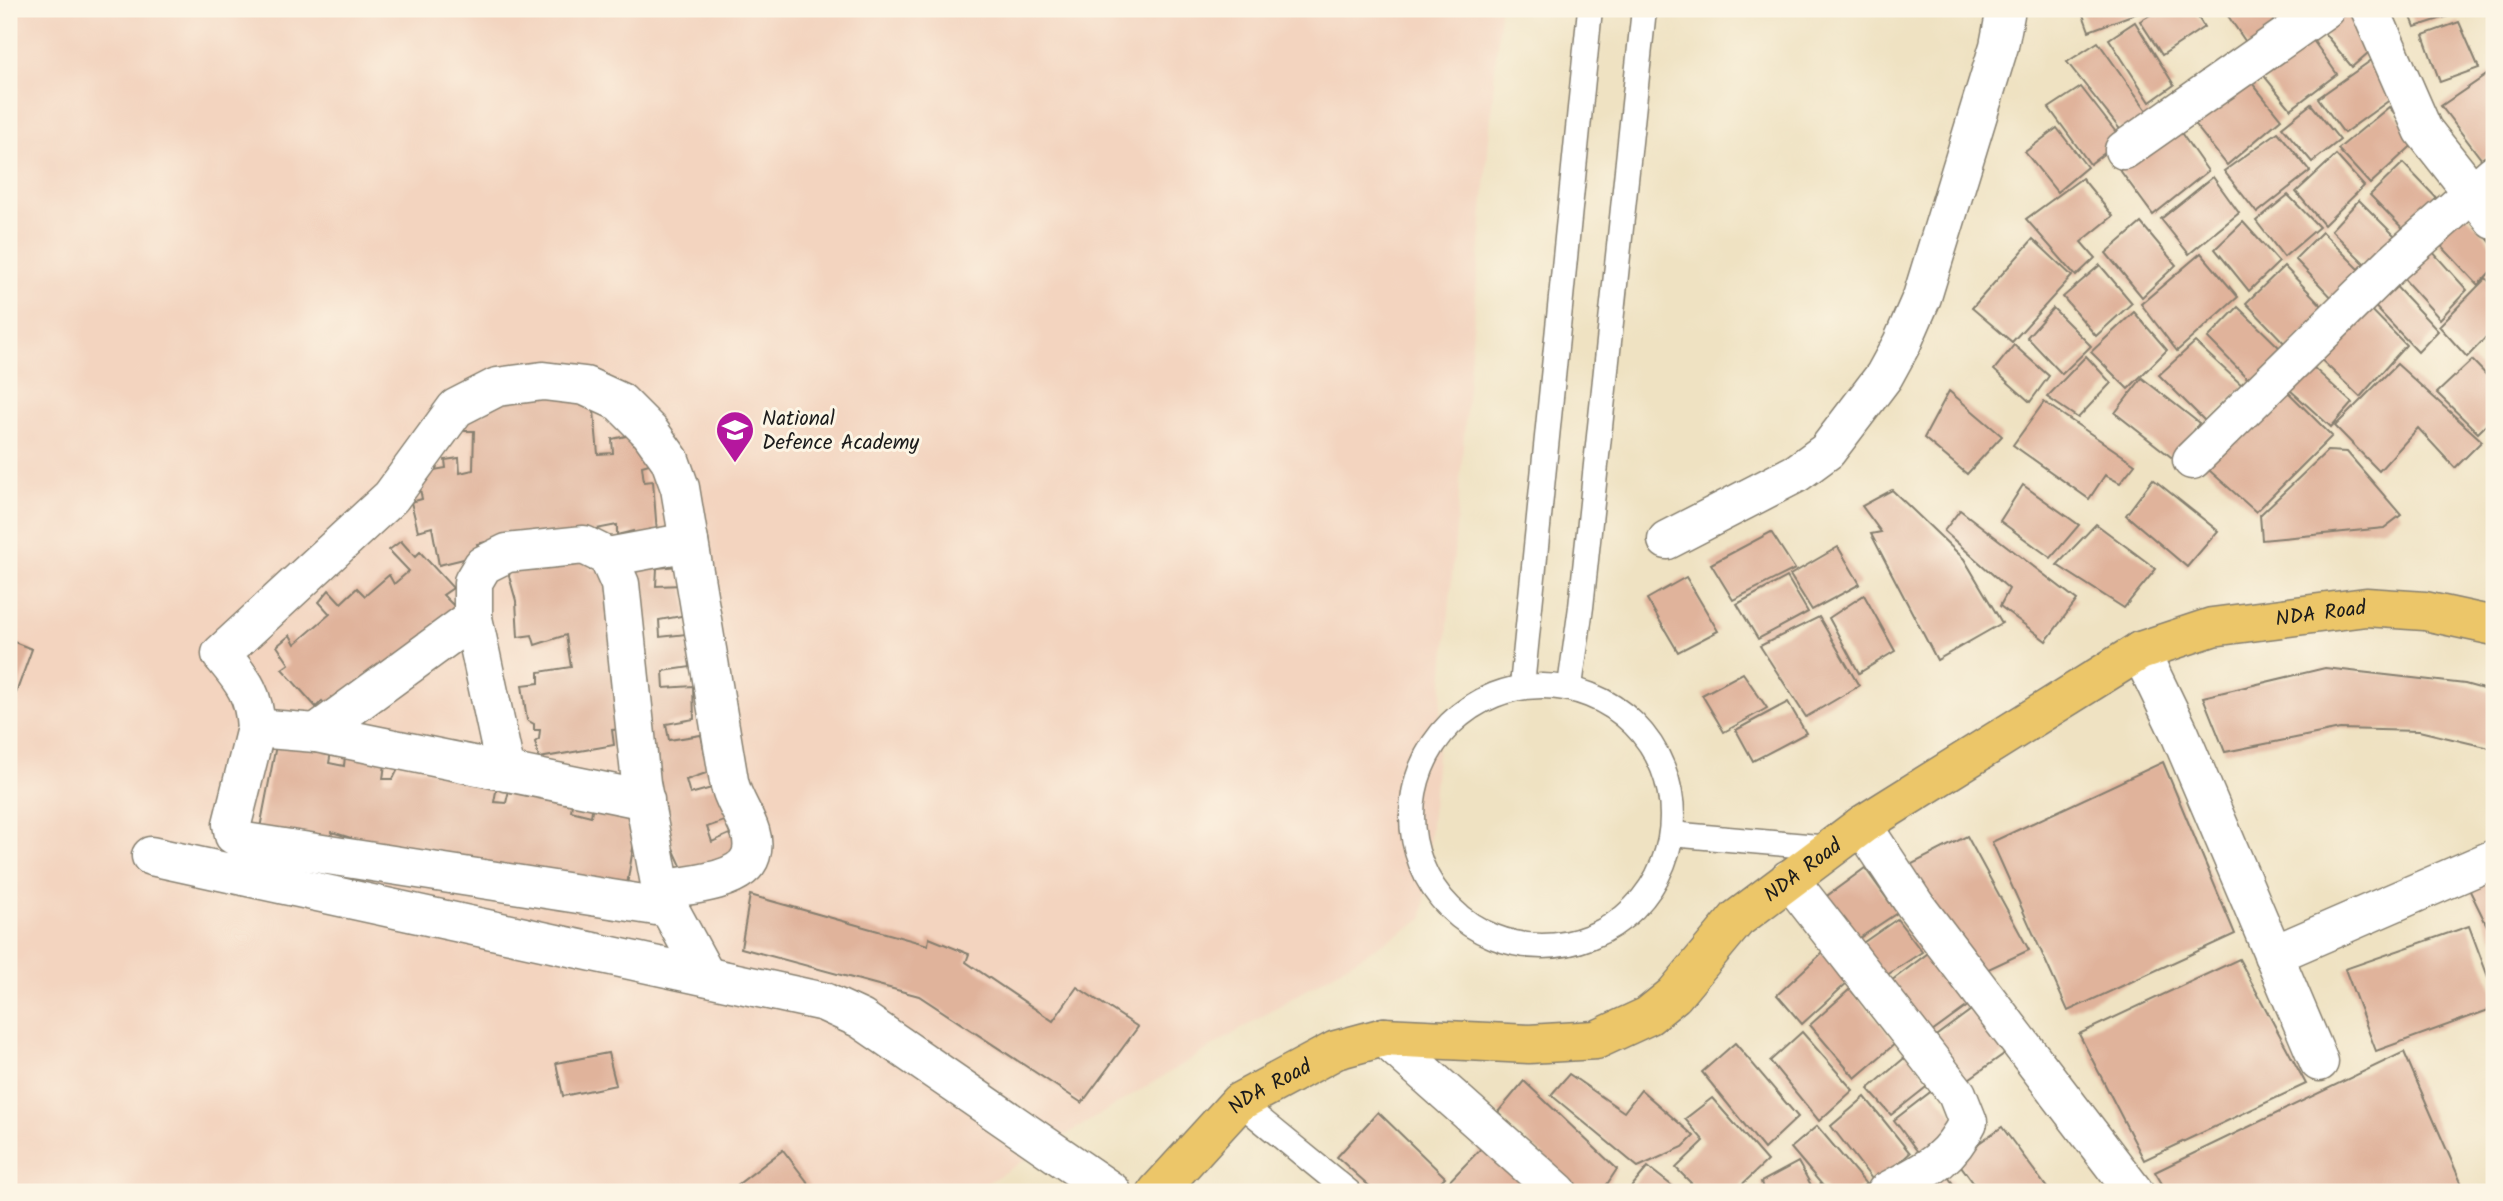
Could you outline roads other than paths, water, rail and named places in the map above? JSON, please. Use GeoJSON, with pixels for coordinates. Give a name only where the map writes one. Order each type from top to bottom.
{"type":"FeatureCollection","features":[{"type":"Feature","properties":{"kind":"main road","name":"NDA Road"},"geometry":{"type":"LineString","coordinates":[[1157,1192],[1239,1102],[1336,1050],[1384,1037],[1529,1044],[1596,1040],[1648,1016],[1674,995],[1737,919],[1830,848],[1862,825],[2140,651],[2212,627],[2366,607],[2425,611],[2494,626]]}},
{"type":"Feature","properties":{"kind":"street"},"geometry":{"type":"LineString","coordinates":[[1667,540],[1797,473],[1827,451],[1884,376],[1922,298],[1999,46],[2006,9]]}},
{"type":"Feature","properties":{"kind":"street"},"geometry":{"type":"LineString","coordinates":[[2124,150],[2325,9]]}},
{"type":"Feature","properties":{"kind":"street"},"geometry":{"type":"LineString","coordinates":[[2192,460],[2394,262],[2487,196],[2423,130],[2370,9]]}},
{"type":"Feature","properties":{"kind":"street"},"geometry":{"type":"LineString","coordinates":[[543,381],[585,386],[620,402],[650,432],[670,460],[680,488],[689,542],[730,788],[754,840],[746,866],[733,875],[665,898],[245,842],[234,835],[232,824],[256,728],[255,706],[244,682],[221,654],[391,497],[456,408],[497,387],[543,381]]}},
{"type":"Feature","properties":{"kind":"street"},"geometry":{"type":"LineString","coordinates":[[506,772],[473,618],[474,582],[483,565],[507,553],[584,545],[608,557],[689,542]]}},
{"type":"Feature","properties":{"kind":"street"},"geometry":{"type":"LineString","coordinates":[[608,557],[620,584],[641,783],[665,898],[706,976]]}},
{"type":"Feature","properties":{"kind":"street"},"geometry":{"type":"LineString","coordinates":[[316,733],[473,618]]}},
{"type":"Feature","properties":{"kind":"street"},"geometry":{"type":"LineString","coordinates":[[2140,651],[2180,734],[2319,1062]]}},
{"type":"Feature","properties":{"kind":"street"},"geometry":{"type":"LineString","coordinates":[[256,728],[316,733],[645,800]]}},
{"type":"Feature","properties":{"kind":"street"},"geometry":{"type":"LineString","coordinates":[[1862,825],[1915,905],[2134,1192]]}},
{"type":"Feature","properties":{"kind":"street"},"geometry":{"type":"LineString","coordinates":[[151,856],[824,1002],[861,1018],[1112,1192]]}},
{"type":"Feature","properties":{"kind":"street"},"geometry":{"type":"LineString","coordinates":[[2273,955],[2494,859]]}},
{"type":"Feature","properties":{"kind":"street"},"geometry":{"type":"LineString","coordinates":[[1789,879],[1957,1094],[1968,1122],[1957,1145],[1934,1165],[1886,1192]]}},
{"type":"Feature","properties":{"kind":"street"},"geometry":{"type":"LineString","coordinates":[[1384,1037],[1558,1192]]}},
{"type":"Feature","properties":{"kind":"lane"},"geometry":{"type":"LineString","coordinates":[[1522,686],[1590,9]]}},
{"type":"Feature","properties":{"kind":"lane"},"geometry":{"type":"LineString","coordinates":[[1570,686],[1581,607],[1644,9]]}},
{"type":"Feature","properties":{"kind":"lane"},"geometry":{"type":"LineString","coordinates":[[1522,686],[1570,686],[1604,701],[1635,725],[1658,757],[1670,795],[1671,834],[1660,872],[1638,905],[1602,932],[1559,946],[1514,944],[1472,926],[1439,896],[1417,856],[1411,811],[1419,767],[1443,729],[1478,701],[1522,686]]}},
{"type":"Feature","properties":{"kind":"lane"},"geometry":{"type":"LineString","coordinates":[[1671,834],[1830,848]]}},
{"type":"Feature","properties":{"kind":"lane"},"geometry":{"type":"LineString","coordinates":[[1239,1102],[1349,1192]]}},
{"type":"Feature","properties":{"kind":"place","name":"National Defence Academy"},"geometry":{"type":"Point","coordinates":[735,464]}}]}
